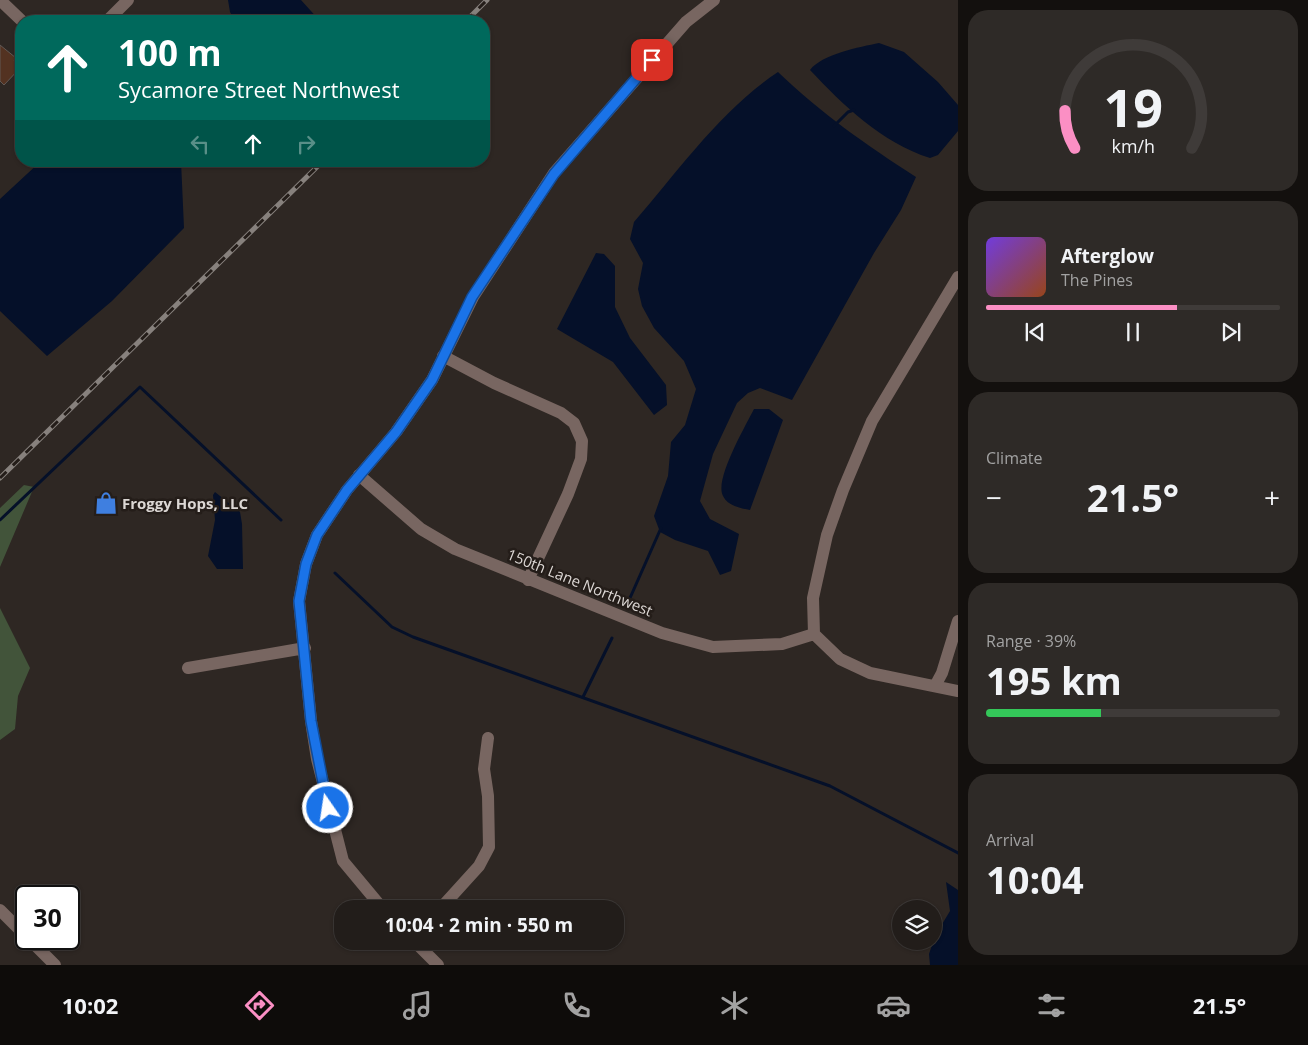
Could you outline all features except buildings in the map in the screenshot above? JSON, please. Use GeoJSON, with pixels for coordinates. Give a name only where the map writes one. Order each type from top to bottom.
{"type":"FeatureCollection","features":[{"type":"Feature","properties":{"kind":"street"},"geometry":{"type":"LineString","coordinates":[[0,0],[16,15]]}},
{"type":"Feature","properties":{"kind":"street"},"geometry":{"type":"LineString","coordinates":[[113,15],[128,0]]}},
{"type":"Feature","properties":{"kind":"street"},"geometry":{"type":"LineString","coordinates":[[376,900],[343,861],[317,760],[311,721],[299,601],[306,564],[317,535],[359,475],[396,432],[432,380],[472,297],[554,174],[686,22],[714,0]]}},
{"type":"Feature","properties":{"kind":"street"},"geometry":{"type":"LineString","coordinates":[[958,277],[872,421],[843,490],[827,535],[812,598],[814,634],[840,659],[870,673],[958,691]]}},
{"type":"Feature","properties":{"kind":"street"},"geometry":{"type":"LineString","coordinates":[[443,356],[494,383],[561,414],[574,423],[582,441],[581,459],[568,494],[528,580]]}},
{"type":"Feature","properties":{"kind":"street","name":"150th Lane Northwest"},"geometry":{"type":"LineString","coordinates":[[359,475],[421,529],[455,548],[528,580],[662,633],[713,648],[782,644],[814,634]]}},
{"type":"Feature","properties":{"kind":"street"},"geometry":{"type":"LineString","coordinates":[[935,686],[942,673],[958,621]]}},
{"type":"Feature","properties":{"kind":"street"},"geometry":{"type":"LineString","coordinates":[[188,668],[305,648]]}},
{"type":"Feature","properties":{"kind":"street"},"geometry":{"type":"LineString","coordinates":[[448,900],[480,866],[489,847],[488,796],[484,769],[488,738]]}},
{"type":"Feature","properties":{"kind":"street"},"geometry":{"type":"LineString","coordinates":[[0,910],[15,925]]}},
{"type":"Feature","properties":{"kind":"street"},"geometry":{"type":"LineString","coordinates":[[40,950],[55,965]]}},
{"type":"Feature","properties":{"kind":"street"},"geometry":{"type":"LineString","coordinates":[[423,950],[438,965]]}},
{"type":"Feature","properties":{"kind":"green space"},"geometry":{"type":"Polygon","coordinates":[[[24,485],[34,487],[0,567],[0,508],[24,485]]]}},
{"type":"Feature","properties":{"kind":"green space"},"geometry":{"type":"Polygon","coordinates":[[[0,608],[30,668],[18,696],[15,729],[0,740],[0,608]]]}},
{"type":"Feature","properties":{"kind":"water"},"geometry":{"type":"Polygon","coordinates":[[[228,0],[301,0],[315,15],[232,15],[228,0]]]}},
{"type":"Feature","properties":{"kind":"water"},"geometry":{"type":"Polygon","coordinates":[[[879,43],[904,52],[938,82],[958,105],[958,131],[938,155],[930,158],[896,143],[880,133],[864,122],[810,70],[816,64],[832,55],[879,43]]]}},
{"type":"Feature","properties":{"kind":"water"},"geometry":{"type":"Polygon","coordinates":[[[778,72],[844,128],[916,177],[901,210],[874,253],[792,400],[760,388],[748,393],[737,403],[713,454],[700,501],[710,519],[739,534],[731,571],[720,575],[708,551],[675,540],[660,532],[654,516],[668,476],[671,442],[685,425],[696,389],[684,361],[654,328],[642,306],[638,289],[643,263],[630,239],[634,222],[701,142],[738,104],[778,72]]]}},
{"type":"Feature","properties":{"kind":"water"},"geometry":{"type":"Polygon","coordinates":[[[35,167],[181,167],[184,228],[112,301],[47,356],[0,311],[0,199],[35,167]]]}},
{"type":"Feature","properties":{"kind":"water"},"geometry":{"type":"Polygon","coordinates":[[[596,253],[604,254],[615,266],[615,307],[630,338],[666,385],[667,405],[654,415],[613,362],[557,329],[596,253]]]}},
{"type":"Feature","properties":{"kind":"water"},"geometry":{"type":"Polygon","coordinates":[[[754,409],[769,409],[783,420],[750,510],[728,502],[723,496],[721,488],[732,452],[754,409]]]}},
{"type":"Feature","properties":{"kind":"water"},"geometry":{"type":"Polygon","coordinates":[[[215,492],[240,512],[243,569],[217,569],[208,556],[215,520],[213,495],[215,492]]]}},
{"type":"Feature","properties":{"kind":"water"},"geometry":{"type":"Polygon","coordinates":[[[946,882],[958,890],[958,965],[930,965],[930,950],[942,950],[942,924],[950,911],[946,882]]]}},
{"type":"Feature","properties":{"kind":"waterway"},"geometry":{"type":"LineString","coordinates":[[834,126],[848,112],[854,110]]}},
{"type":"Feature","properties":{"kind":"waterway"},"geometry":{"type":"LineString","coordinates":[[0,520],[140,387],[281,520]]}},
{"type":"Feature","properties":{"kind":"waterway"},"geometry":{"type":"LineString","coordinates":[[630,598],[661,528]]}},
{"type":"Feature","properties":{"kind":"waterway"},"geometry":{"type":"LineString","coordinates":[[335,573],[392,627],[413,637],[830,786],[958,853]]}},
{"type":"Feature","properties":{"kind":"waterway"},"geometry":{"type":"LineString","coordinates":[[583,697],[612,638]]}},
{"type":"Feature","properties":{"kind":"railway"},"geometry":{"type":"LineString","coordinates":[[472,15],[487,0]]}},
{"type":"Feature","properties":{"kind":"railway"},"geometry":{"type":"LineString","coordinates":[[0,478],[317,167]]}},
{"type":"Feature","properties":{"kind":"place","name":"Froggy Hops, LLC"},"geometry":{"type":"Point","coordinates":[106,503]}},
{"type":"Feature","properties":{"kind":"route"},"geometry":{"type":"LineString","coordinates":[[328,808],[317,760],[311,721],[299,601],[306,564],[317,535],[347,490],[396,432],[432,380],[472,297],[504,246],[554,174],[652,60]]}}]}
